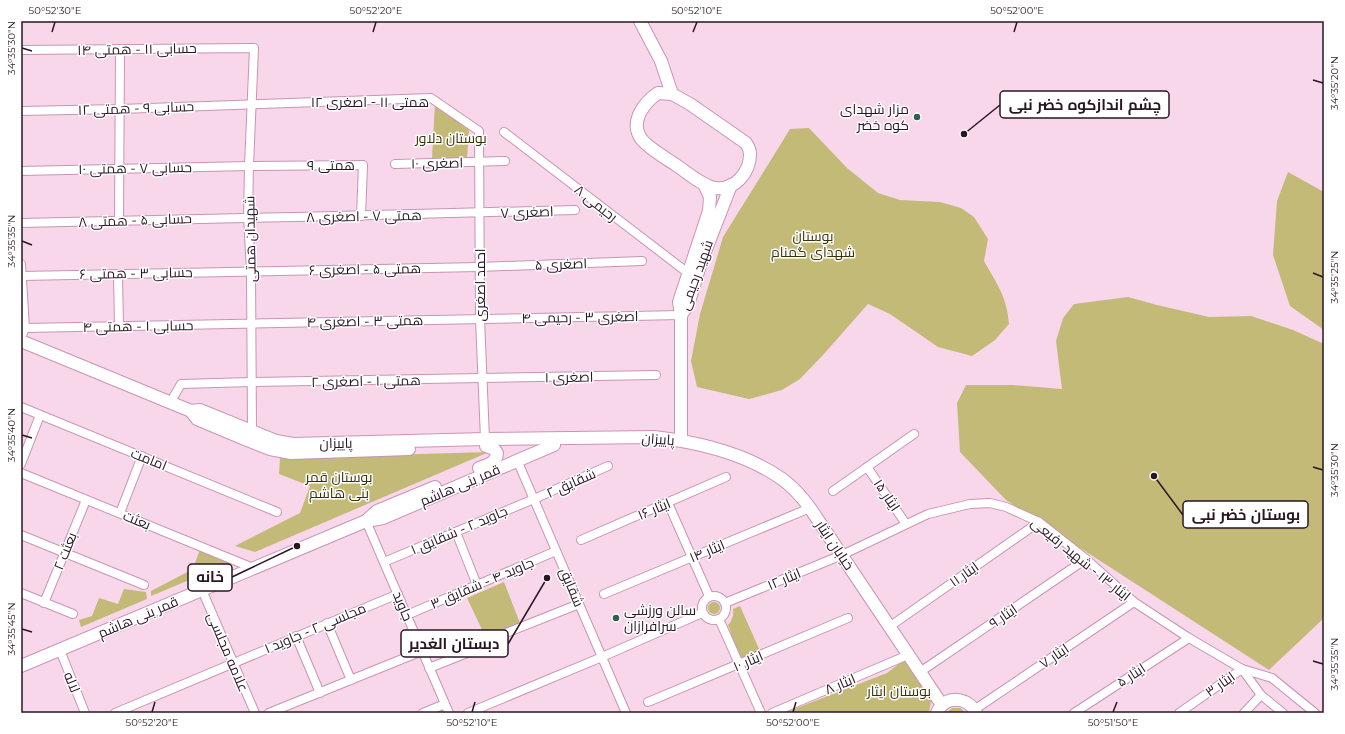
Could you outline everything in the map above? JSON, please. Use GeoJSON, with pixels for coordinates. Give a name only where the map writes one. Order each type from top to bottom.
{"type":"FeatureCollection","features":[{"type":"Feature","properties":{"kind":"street"},"geometry":{"type":"LineString","coordinates":[[640,21],[661,61],[672,94]]}},
{"type":"Feature","properties":{"kind":"street","name":"حسابی ۱۱ - همتی ۱۴"},"geometry":{"type":"LineString","coordinates":[[21,50],[254,48]]}},
{"type":"Feature","properties":{"kind":"street","name":"شهیدان همتی"},"geometry":{"type":"LineString","coordinates":[[250,436],[251,271],[248,217],[254,48]]}},
{"type":"Feature","properties":{"kind":"street"},"geometry":{"type":"LineString","coordinates":[[119,220],[120,49]]}},
{"type":"Feature","properties":{"kind":"street"},"geometry":{"type":"LineString","coordinates":[[658,93],[672,94],[690,104],[746,143],[751,153],[748,168],[741,180],[725,188],[716,188],[704,184],[652,149],[640,137],[636,126],[638,115],[649,99],[658,93]]}},
{"type":"Feature","properties":{"kind":"street","name":"همتی ۱۱ - اصغری ۱۲"},"geometry":{"type":"LineString","coordinates":[[251,104],[431,98],[479,131]]}},
{"type":"Feature","properties":{"kind":"street","name":"حسابی ۹ - همتی ۱۲"},"geometry":{"type":"LineString","coordinates":[[21,111],[251,104]]}},
{"type":"Feature","properties":{"kind":"street","name":"احمد اصغری"},"geometry":{"type":"LineString","coordinates":[[479,131],[479,267],[485,443]]}},
{"type":"Feature","properties":{"kind":"street","name":"رحیمی ۸"},"geometry":{"type":"LineString","coordinates":[[504,132],[688,273]]}},
{"type":"Feature","properties":{"kind":"street","name":"اصغری ۱۰"},"geometry":{"type":"LineString","coordinates":[[395,164],[505,162]]}},
{"type":"Feature","properties":{"kind":"street","name":"همتی ۹"},"geometry":{"type":"LineString","coordinates":[[249,166],[363,165],[361,216]]}},
{"type":"Feature","properties":{"kind":"street","name":"حسابی ۷ - همتی ۱۰"},"geometry":{"type":"LineString","coordinates":[[21,171],[249,166]]}},
{"type":"Feature","properties":{"kind":"street"},"geometry":{"type":"LineString","coordinates":[[681,315],[679,302],[709,211],[710,197],[704,184]]}},
{"type":"Feature","properties":{"kind":"street","name":"شهید رحیمی"},"geometry":{"type":"LineString","coordinates":[[682,440],[681,315],[688,305],[701,262],[730,185]]}},
{"type":"Feature","properties":{"kind":"street","name":"اصغری ۷"},"geometry":{"type":"LineString","coordinates":[[480,213],[575,210]]}},
{"type":"Feature","properties":{"kind":"street","name":"همتی ۷ - اصغری ۸"},"geometry":{"type":"LineString","coordinates":[[248,217],[480,213]]}},
{"type":"Feature","properties":{"kind":"street","name":"حسابی ۵ - همتی ۸"},"geometry":{"type":"LineString","coordinates":[[21,223],[248,217]]}},
{"type":"Feature","properties":{"kind":"street","name":"اصغری ۵"},"geometry":{"type":"LineString","coordinates":[[479,267],[642,261]]}},
{"type":"Feature","properties":{"kind":"street"},"geometry":{"type":"LineString","coordinates":[[21,264],[26,328],[21,339]]}},
{"type":"Feature","properties":{"kind":"street","name":"همتی ۵ - اصغری ۶"},"geometry":{"type":"LineString","coordinates":[[251,271],[479,267]]}},
{"type":"Feature","properties":{"kind":"street","name":"حسابی ۳ - همتی ۶"},"geometry":{"type":"LineString","coordinates":[[21,276],[251,271]]}},
{"type":"Feature","properties":{"kind":"street"},"geometry":{"type":"LineString","coordinates":[[118,274],[119,327]]}},
{"type":"Feature","properties":{"kind":"street","name":"اصغری ۳ - رحیمی ۴"},"geometry":{"type":"LineString","coordinates":[[480,319],[681,315]]}},
{"type":"Feature","properties":{"kind":"street","name":"همتی ۳ - اصغری ۴"},"geometry":{"type":"LineString","coordinates":[[250,324],[480,319]]}},
{"type":"Feature","properties":{"kind":"street","name":"حسابی ۱ - همتی ۴"},"geometry":{"type":"LineString","coordinates":[[26,328],[250,324]]}},
{"type":"Feature","properties":{"kind":"street","name":"پاییزان"},"geometry":{"type":"LineString","coordinates":[[21,339],[170,403],[191,411],[200,410],[250,436],[270,449],[291,453],[485,443],[654,437],[682,440]]}},
{"type":"Feature","properties":{"kind":"street","name":"اصغری ۱"},"geometry":{"type":"LineString","coordinates":[[482,379],[656,375]]}},
{"type":"Feature","properties":{"kind":"street","name":"همتی ۱ - اصغری ۲"},"geometry":{"type":"LineString","coordinates":[[170,403],[180,384],[482,379]]}},
{"type":"Feature","properties":{"kind":"street","name":"امامت"},"geometry":{"type":"LineString","coordinates":[[21,407],[278,512]]}},
{"type":"Feature","properties":{"kind":"street"},"geometry":{"type":"LineString","coordinates":[[21,464],[40,415]]}},
{"type":"Feature","properties":{"kind":"street","name":"ایثار ۱۵"},"geometry":{"type":"LineString","coordinates":[[833,490],[914,434]]}},
{"type":"Feature","properties":{"kind":"street","name":"پاییزان"},"geometry":{"type":"LineString","coordinates":[[485,443],[655,443],[682,440]]}},
{"type":"Feature","properties":{"kind":"street","name":"خیابان ایثار"},"geometry":{"type":"LineString","coordinates":[[682,440],[733,454],[782,479],[797,491],[842,555],[920,672],[940,709]]}},
{"type":"Feature","properties":{"kind":"street","name":"قمر بنی هاشم"},"geometry":{"type":"LineString","coordinates":[[366,521],[378,511],[494,462],[497,458],[497,454],[494,449],[485,443]]}},
{"type":"Feature","properties":{"kind":"street","name":"قمر بنی هاشم"},"geometry":{"type":"LineString","coordinates":[[21,666],[366,521],[382,518],[554,444]]}},
{"type":"Feature","properties":{"kind":"street"},"geometry":{"type":"LineString","coordinates":[[120,513],[142,456]]}},
{"type":"Feature","properties":{"kind":"street","name":"شقایق"},"geometry":{"type":"LineString","coordinates":[[517,460],[602,657],[623,712]]}},
{"type":"Feature","properties":{"kind":"street","name":"شقایق ۲"},"geometry":{"type":"LineString","coordinates":[[534,499],[608,466]]}},
{"type":"Feature","properties":{"kind":"street","name":"ایثار ۱۵"},"geometry":{"type":"LineString","coordinates":[[867,467],[906,524]]}},
{"type":"Feature","properties":{"kind":"street","name":"بعثت"},"geometry":{"type":"LineString","coordinates":[[21,473],[253,568]]}},
{"type":"Feature","properties":{"kind":"street","name":"ایثار ۱۶"},"geometry":{"type":"LineString","coordinates":[[581,540],[726,477]]}},
{"type":"Feature","properties":{"kind":"street","name":"جاوید ۲ - شقایق ۱"},"geometry":{"type":"LineString","coordinates":[[384,562],[534,499]]}},
{"type":"Feature","properties":{"kind":"street","name":"بعثت ۲"},"geometry":{"type":"LineString","coordinates":[[44,603],[86,500]]}},
{"type":"Feature","properties":{"kind":"street"},"geometry":{"type":"LineString","coordinates":[[668,502],[709,596]]}},
{"type":"Feature","properties":{"kind":"street","name":"ایثار ۱۳ - شهید رفیعی"},"geometry":{"type":"LineString","coordinates":[[842,555],[928,514],[970,504],[990,503],[1006,507],[1039,522],[1086,559],[1134,602],[1189,638],[1242,669],[1272,678],[1315,713]]}},
{"type":"Feature","properties":{"kind":"street","name":"ایثار ۱۴"},"geometry":{"type":"LineString","coordinates":[[604,594],[810,508]]}},
{"type":"Feature","properties":{"kind":"street","name":"جاوید"},"geometry":{"type":"LineString","coordinates":[[366,521],[449,713]]}},
{"type":"Feature","properties":{"kind":"street","name":"ایثار ۱۱"},"geometry":{"type":"LineString","coordinates":[[889,627],[1039,522]]}},
{"type":"Feature","properties":{"kind":"street"},"geometry":{"type":"LineString","coordinates":[[456,532],[477,585]]}},
{"type":"Feature","properties":{"kind":"street"},"geometry":{"type":"LineString","coordinates":[[21,535],[144,585]]}},
{"type":"Feature","properties":{"kind":"street","name":"جاوید ۴ - شقایق ۳"},"geometry":{"type":"LineString","coordinates":[[407,615],[556,551]]}},
{"type":"Feature","properties":{"kind":"street","name":"ایثار ۱۲"},"geometry":{"type":"LineString","coordinates":[[725,603],[842,555]]}},
{"type":"Feature","properties":{"kind":"street","name":"ایثار ۹"},"geometry":{"type":"LineString","coordinates":[[920,672],[1086,559]]}},
{"type":"Feature","properties":{"kind":"street","name":"علامه مجلسی"},"geometry":{"type":"LineString","coordinates":[[202,590],[255,713]]}},
{"type":"Feature","properties":{"kind":"street"},"geometry":{"type":"LineString","coordinates":[[21,593],[72,614]]}},
{"type":"Feature","properties":{"kind":"street","name":"مجلسی ۲ - جاوید ۱"},"geometry":{"type":"LineString","coordinates":[[115,713],[398,594]]}},
{"type":"Feature","properties":{"kind":"street"},"geometry":{"type":"LineString","coordinates":[[709,596],[720,597],[725,603],[726,611],[719,619],[708,619],[702,613],[702,603],[709,596]]}},
{"type":"Feature","properties":{"kind":"street","name":"ایثار ۷"},"geometry":{"type":"LineString","coordinates":[[975,711],[1134,602]]}},
{"type":"Feature","properties":{"kind":"street"},"geometry":{"type":"LineString","coordinates":[[430,668],[485,646],[491,639],[579,604]]}},
{"type":"Feature","properties":{"kind":"street"},"geometry":{"type":"LineString","coordinates":[[468,713],[702,613]]}},
{"type":"Feature","properties":{"kind":"street","name":"ایثار ۱۰"},"geometry":{"type":"LineString","coordinates":[[648,702],[848,618]]}},
{"type":"Feature","properties":{"kind":"street"},"geometry":{"type":"LineString","coordinates":[[719,619],[761,713]]}},
{"type":"Feature","properties":{"kind":"street"},"geometry":{"type":"LineString","coordinates":[[327,623],[351,680]]}},
{"type":"Feature","properties":{"kind":"street"},"geometry":{"type":"LineString","coordinates":[[296,636],[320,693]]}},
{"type":"Feature","properties":{"kind":"street","name":"ایثار ۵"},"geometry":{"type":"LineString","coordinates":[[1074,713],[1189,638]]}},
{"type":"Feature","properties":{"kind":"street","name":"لاله"},"geometry":{"type":"LineString","coordinates":[[60,650],[85,713]]}},
{"type":"Feature","properties":{"kind":"street"},"geometry":{"type":"LineString","coordinates":[[269,713],[422,651]]}},
{"type":"Feature","properties":{"kind":"street","name":"ایثار ۸"},"geometry":{"type":"LineString","coordinates":[[772,713],[908,655]]}},
{"type":"Feature","properties":{"kind":"street","name":"ایثار ۱۳ - شهید رفیعی"},"geometry":{"type":"LineString","coordinates":[[1242,669],[1261,695],[1283,713]]}},
{"type":"Feature","properties":{"kind":"street","name":"ایثار ۳"},"geometry":{"type":"LineString","coordinates":[[1179,713],[1242,669]]}},
{"type":"Feature","properties":{"kind":"street"},"geometry":{"type":"LineString","coordinates":[[1244,713],[1261,695]]}},
{"type":"Feature","properties":{"kind":"street"},"geometry":{"type":"LineString","coordinates":[[940,709],[947,702],[960,700],[971,705],[975,711]]}},
{"type":"Feature","properties":{"kind":"street"},"geometry":{"type":"LineString","coordinates":[[423,713],[445,704]]}},
{"type":"Feature","properties":{"kind":"green space","name":"بوستان دلاور"},"geometry":{"type":"Polygon","coordinates":[[[435,104],[469,130],[467,158],[432,158],[435,104]]]}},
{"type":"Feature","properties":{"kind":"green space","name":"بوستان شهدای گمنام"},"geometry":{"type":"Polygon","coordinates":[[[809,128],[847,168],[878,193],[900,200],[940,202],[961,208],[974,217],[988,239],[984,261],[1004,298],[1009,324],[995,340],[972,356],[938,347],[890,314],[868,304],[800,379],[782,390],[749,399],[697,387],[691,361],[700,314],[723,237],[790,129],[809,128]]]}},
{"type":"Feature","properties":{"kind":"green space"},"geometry":{"type":"Polygon","coordinates":[[[1288,172],[1324,192],[1324,330],[1290,306],[1273,255],[1277,201],[1288,172]]]}},
{"type":"Feature","properties":{"kind":"green space"},"geometry":{"type":"Polygon","coordinates":[[[1128,297],[1209,317],[1251,316],[1293,330],[1324,344],[1324,618],[1269,670],[1006,500],[960,452],[957,403],[966,385],[1013,385],[1062,389],[1056,341],[1063,318],[1074,304],[1128,297]]]}},
{"type":"Feature","properties":{"kind":"green space","name":"بوستان قمر بنی هاشم"},"geometry":{"type":"Polygon","coordinates":[[[489,452],[255,552],[235,546],[300,513],[310,486],[279,474],[280,458],[489,452]]]}},
{"type":"Feature","properties":{"kind":"green space"},"geometry":{"type":"Polygon","coordinates":[[[200,549],[230,563],[151,596],[151,591],[193,569],[200,549]]]}},
{"type":"Feature","properties":{"kind":"green space"},"geometry":{"type":"Polygon","coordinates":[[[504,582],[520,623],[485,636],[467,598],[504,582]]]}},
{"type":"Feature","properties":{"kind":"green space"},"geometry":{"type":"Polygon","coordinates":[[[124,589],[146,592],[147,599],[81,627],[79,620],[92,616],[99,598],[118,604],[124,589]]]}},
{"type":"Feature","properties":{"kind":"green space"},"geometry":{"type":"Polygon","coordinates":[[[716,602],[719,603],[719,613],[712,614],[709,613],[708,606],[709,603],[716,602]]]}},
{"type":"Feature","properties":{"kind":"green space"},"geometry":{"type":"Polygon","coordinates":[[[740,606],[760,651],[740,658],[728,625],[731,622],[733,609],[740,606]]]}},
{"type":"Feature","properties":{"kind":"green space","name":"بوستان ایثار"},"geometry":{"type":"Polygon","coordinates":[[[904,660],[931,701],[929,713],[784,713],[887,673],[904,660]]]}},
{"type":"Feature","properties":{"kind":"green space"},"geometry":{"type":"Polygon","coordinates":[[[952,708],[960,708],[966,713],[946,713],[952,708]]]}},
{"type":"Feature","properties":{"kind":"place","name":"مزار شهدای کوه خضر"},"geometry":{"type":"Point","coordinates":[917,117]}},
{"type":"Feature","properties":{"kind":"place","name":"چشم اندازکوه خضر نبی"},"geometry":{"type":"Point","coordinates":[964,134]}},
{"type":"Feature","properties":{"kind":"place","name":"بوستان خضر نبی"},"geometry":{"type":"Point","coordinates":[1154,476]}},
{"type":"Feature","properties":{"kind":"place","name":"خانه"},"geometry":{"type":"Point","coordinates":[297,546]}},
{"type":"Feature","properties":{"kind":"place","name":"دبستان الغدیر"},"geometry":{"type":"Point","coordinates":[547,578]}},
{"type":"Feature","properties":{"kind":"place","name":"سالن ورزشی سرافرازان"},"geometry":{"type":"Point","coordinates":[616,618]}}]}
